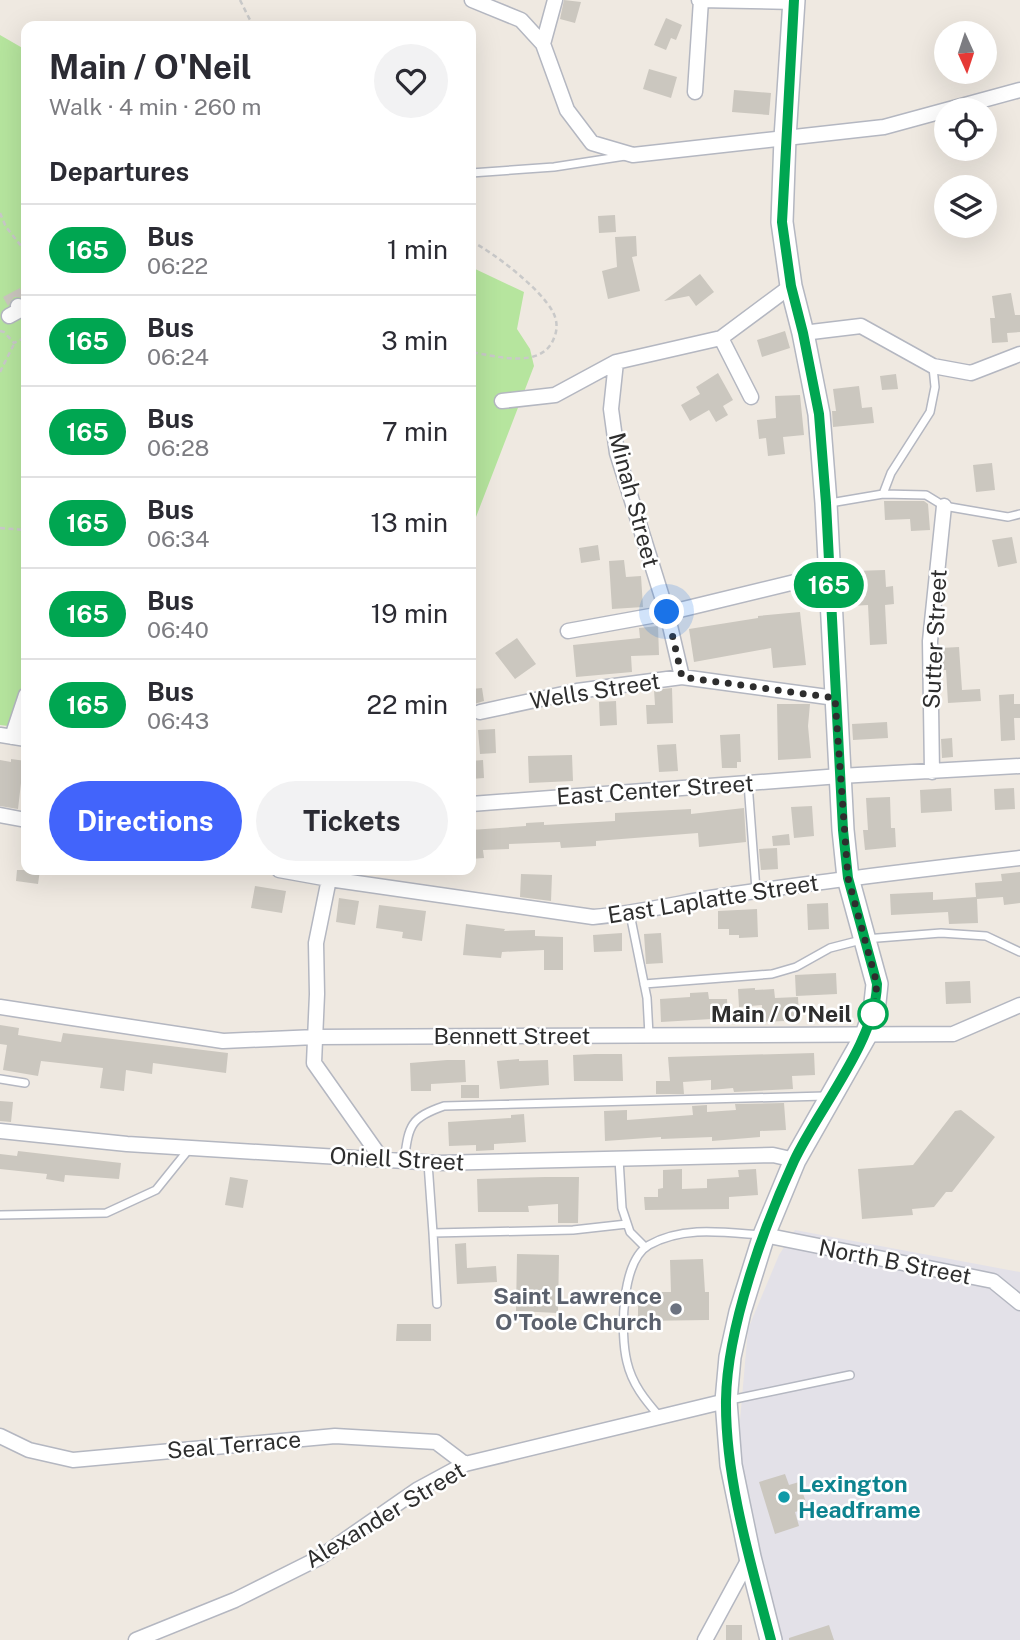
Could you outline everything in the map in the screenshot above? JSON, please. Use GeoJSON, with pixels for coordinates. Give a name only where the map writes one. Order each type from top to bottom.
{"type":"FeatureCollection","features":[{"type":"Feature","properties":{"kind":"main road"},"geometry":{"type":"LineString","coordinates":[[771,1640],[750,1558],[732,1465],[726,1401],[730,1357],[740,1312],[764,1235],[795,1160],[866,1035],[874,1012],[877,984],[848,878],[819,414],[791,286],[782,222],[794,1]]}},
{"type":"Feature","properties":{"kind":"street"},"geometry":{"type":"LineString","coordinates":[[472,0],[495,4],[521,20],[543,44],[567,110],[592,143],[633,155],[884,127],[1020,90]]}},
{"type":"Feature","properties":{"kind":"street"},"geometry":{"type":"LineString","coordinates":[[543,44],[555,0]]}},
{"type":"Feature","properties":{"kind":"street"},"geometry":{"type":"LineString","coordinates":[[695,92],[700,0],[794,1]]}},
{"type":"Feature","properties":{"kind":"street"},"geometry":{"type":"LineString","coordinates":[[502,401],[555,395],[616,362],[721,338],[791,286]]}},
{"type":"Feature","properties":{"kind":"street"},"geometry":{"type":"LineString","coordinates":[[803,333],[861,326],[933,366],[971,373],[1020,354]]}},
{"type":"Feature","properties":{"kind":"street"},"geometry":{"type":"LineString","coordinates":[[721,338],[751,397]]}},
{"type":"Feature","properties":{"kind":"street","name":"Minah Street"},"geometry":{"type":"LineString","coordinates":[[616,362],[611,409],[617,453],[667,612],[682,677]]}},
{"type":"Feature","properties":{"kind":"street","name":"Sutter Street"},"geometry":{"type":"LineString","coordinates":[[932,772],[930,641],[944,506]]}},
{"type":"Feature","properties":{"kind":"street"},"geometry":{"type":"LineString","coordinates":[[568,631],[667,612],[828,574]]}},
{"type":"Feature","properties":{"kind":"street","name":"Wells Street"},"geometry":{"type":"LineString","coordinates":[[480,712],[577,691],[682,677],[835,698]]}},
{"type":"Feature","properties":{"kind":"street"},"geometry":{"type":"LineString","coordinates":[[13,737],[21,711]]}},
{"type":"Feature","properties":{"kind":"street","name":"East Center Street"},"geometry":{"type":"LineString","coordinates":[[476,804],[840,776],[1020,766]]}},
{"type":"Feature","properties":{"kind":"street"},"geometry":{"type":"LineString","coordinates":[[0,815],[21,820]]}},
{"type":"Feature","properties":{"kind":"street","name":"East Laplatte Street"},"geometry":{"type":"LineString","coordinates":[[307,875],[593,917],[630,914],[756,891],[848,878],[1020,858]]}},
{"type":"Feature","properties":{"kind":"street"},"geometry":{"type":"LineString","coordinates":[[329,879],[316,943],[314,1063],[381,1158]]}},
{"type":"Feature","properties":{"kind":"street","name":"Bennett Street"},"geometry":{"type":"LineString","coordinates":[[0,1007],[223,1041],[316,1037],[953,1034],[1020,1005]]}},
{"type":"Feature","properties":{"kind":"street","name":"Oniell Street"},"geometry":{"type":"LineString","coordinates":[[0,1130],[190,1148],[428,1163],[773,1155],[795,1160]]}},
{"type":"Feature","properties":{"kind":"street","name":"North B Street"},"geometry":{"type":"LineString","coordinates":[[764,1235],[993,1281],[1020,1303]]}},
{"type":"Feature","properties":{"kind":"street","name":"Alexander Street"},"geometry":{"type":"LineString","coordinates":[[136,1640],[235,1600],[319,1558],[417,1490],[465,1464],[726,1401]]}},
{"type":"Feature","properties":{"kind":"street","name":"Seal Terrace"},"geometry":{"type":"LineString","coordinates":[[0,1436],[29,1451],[73,1460],[335,1436],[436,1442],[465,1464]]}},
{"type":"Feature","properties":{"kind":"street"},"geometry":{"type":"LineString","coordinates":[[705,1640],[750,1558]]}},
{"type":"Feature","properties":{"kind":"lane"},"geometry":{"type":"LineString","coordinates":[[476,173],[554,167],[633,155]]}},
{"type":"Feature","properties":{"kind":"lane"},"geometry":{"type":"LineString","coordinates":[[883,494],[891,473],[930,411],[935,387],[933,366]]}},
{"type":"Feature","properties":{"kind":"lane"},"geometry":{"type":"LineString","coordinates":[[826,503],[883,494],[926,495],[944,506],[1008,517],[1020,514]]}},
{"type":"Feature","properties":{"kind":"lane"},"geometry":{"type":"LineString","coordinates":[[748,783],[756,891]]}},
{"type":"Feature","properties":{"kind":"lane"},"geometry":{"type":"LineString","coordinates":[[630,914],[644,984],[649,1035]]}},
{"type":"Feature","properties":{"kind":"lane"},"geometry":{"type":"LineString","coordinates":[[644,984],[772,974],[796,967],[830,948],[864,939],[941,933],[986,936],[1020,952]]}},
{"type":"Feature","properties":{"kind":"lane"},"geometry":{"type":"LineString","coordinates":[[0,1079],[25,1083]]}},
{"type":"Feature","properties":{"kind":"lane"},"geometry":{"type":"LineString","coordinates":[[404,1160],[408,1132],[422,1113],[444,1106],[830,1096]]}},
{"type":"Feature","properties":{"kind":"lane"},"geometry":{"type":"LineString","coordinates":[[0,1215],[106,1213],[156,1189],[190,1148]]}},
{"type":"Feature","properties":{"kind":"lane"},"geometry":{"type":"LineString","coordinates":[[619,1159],[622,1208],[630,1232],[645,1247]]}},
{"type":"Feature","properties":{"kind":"lane"},"geometry":{"type":"LineString","coordinates":[[428,1163],[437,1304]]}},
{"type":"Feature","properties":{"kind":"lane"},"geometry":{"type":"LineString","coordinates":[[433,1233],[573,1230],[627,1224]]}},
{"type":"Feature","properties":{"kind":"lane"},"geometry":{"type":"LineString","coordinates":[[660,1418],[639,1393],[626,1361],[624,1305],[630,1269],[645,1247],[671,1235],[705,1231],[764,1235]]}},
{"type":"Feature","properties":{"kind":"lane"},"geometry":{"type":"LineString","coordinates":[[726,1401],[850,1375]]}},
{"type":"Feature","properties":{"kind":"path"},"geometry":{"type":"LineString","coordinates":[[240,0],[250,21]]}},
{"type":"Feature","properties":{"kind":"path"},"geometry":{"type":"LineString","coordinates":[[0,213],[6,227],[21,246]]}},
{"type":"Feature","properties":{"kind":"path"},"geometry":{"type":"LineString","coordinates":[[476,244],[510,267],[543,299],[552,311],[557,325],[551,345],[542,353],[514,359],[476,353]]}},
{"type":"Feature","properties":{"kind":"path"},"geometry":{"type":"LineString","coordinates":[[0,331],[15,343]]}},
{"type":"Feature","properties":{"kind":"path"},"geometry":{"type":"LineString","coordinates":[[0,372],[15,343],[21,340]]}},
{"type":"Feature","properties":{"kind":"path"},"geometry":{"type":"LineString","coordinates":[[0,528],[21,530]]}},
{"type":"Feature","properties":{"kind":"shaded area"},"geometry":{"type":"Polygon","coordinates":[[[795,1230],[1020,1272],[1020,1640],[782,1640],[757,1558],[738,1443],[748,1329],[779,1255],[795,1230]]]}},
{"type":"Feature","properties":{"kind":"green space"},"geometry":{"type":"Polygon","coordinates":[[[0,35],[21,47],[21,727],[0,725],[0,35]]]}},
{"type":"Feature","properties":{"kind":"green space"},"geometry":{"type":"Polygon","coordinates":[[[476,269],[524,292],[517,329],[530,349],[534,366],[476,517],[476,269]]]}},
{"type":"Feature","properties":{"kind":"building"},"geometry":{"type":"Polygon","coordinates":[[[564,0],[581,2],[575,23],[560,19],[564,0]]]}},
{"type":"Feature","properties":{"kind":"building"},"geometry":{"type":"Polygon","coordinates":[[[666,18],[682,25],[676,40],[671,38],[666,50],[654,45],[666,18]]]}},
{"type":"Feature","properties":{"kind":"building"},"geometry":{"type":"Polygon","coordinates":[[[649,69],[677,77],[671,98],[643,89],[649,69]]]}},
{"type":"Feature","properties":{"kind":"building"},"geometry":{"type":"Polygon","coordinates":[[[734,90],[771,93],[769,115],[732,112],[734,90]]]}},
{"type":"Feature","properties":{"kind":"building"},"geometry":{"type":"Polygon","coordinates":[[[615,215],[616,232],[599,233],[598,216],[615,215]]]}},
{"type":"Feature","properties":{"kind":"building"},"geometry":{"type":"Polygon","coordinates":[[[636,236],[637,256],[632,257],[640,291],[608,299],[602,271],[617,267],[615,237],[636,236]]]}},
{"type":"Feature","properties":{"kind":"building"},"geometry":{"type":"Polygon","coordinates":[[[700,274],[714,292],[696,306],[689,296],[664,301],[700,274]]]}},
{"type":"Feature","properties":{"kind":"building"},"geometry":{"type":"Polygon","coordinates":[[[20,288],[21,290],[21,298],[14,297],[8,306],[3,297],[20,288]]]}},
{"type":"Feature","properties":{"kind":"building"},"geometry":{"type":"Polygon","coordinates":[[[1011,293],[1015,315],[1020,315],[1020,332],[1007,333],[1008,342],[992,343],[990,318],[995,318],[992,296],[1011,293]]]}},
{"type":"Feature","properties":{"kind":"building"},"geometry":{"type":"Polygon","coordinates":[[[785,331],[790,348],[762,357],[757,340],[785,331]]]}},
{"type":"Feature","properties":{"kind":"building"},"geometry":{"type":"Polygon","coordinates":[[[718,373],[733,400],[723,406],[728,415],[716,422],[709,410],[690,421],[681,405],[700,394],[696,387],[718,373]]]}},
{"type":"Feature","properties":{"kind":"building"},"geometry":{"type":"Polygon","coordinates":[[[896,374],[898,389],[882,390],[880,376],[896,374]]]}},
{"type":"Feature","properties":{"kind":"building"},"geometry":{"type":"Polygon","coordinates":[[[859,386],[862,408],[872,407],[874,423],[833,427],[832,411],[836,411],[833,389],[859,386]]]}},
{"type":"Feature","properties":{"kind":"building"},"geometry":{"type":"Polygon","coordinates":[[[800,395],[804,435],[783,437],[785,454],[768,456],[766,438],[759,439],[757,420],[776,418],[775,396],[800,395]]]}},
{"type":"Feature","properties":{"kind":"building"},"geometry":{"type":"Polygon","coordinates":[[[992,463],[995,490],[976,492],[973,465],[992,463]]]}},
{"type":"Feature","properties":{"kind":"building"},"geometry":{"type":"Polygon","coordinates":[[[884,501],[924,501],[928,504],[930,530],[911,531],[910,519],[885,520],[884,501]]]}},
{"type":"Feature","properties":{"kind":"building"},"geometry":{"type":"Polygon","coordinates":[[[1012,537],[1017,563],[998,567],[992,540],[1012,537]]]}},
{"type":"Feature","properties":{"kind":"building"},"geometry":{"type":"Polygon","coordinates":[[[598,545],[600,560],[581,563],[579,548],[598,545]]]}},
{"type":"Feature","properties":{"kind":"building"},"geometry":{"type":"Polygon","coordinates":[[[624,560],[626,577],[641,576],[643,607],[612,609],[609,561],[624,560]]]}},
{"type":"Feature","properties":{"kind":"building"},"geometry":{"type":"Polygon","coordinates":[[[885,570],[886,587],[893,586],[894,604],[885,605],[887,644],[870,645],[868,605],[851,606],[853,571],[885,570]]]}},
{"type":"Feature","properties":{"kind":"building"},"geometry":{"type":"Polygon","coordinates":[[[800,612],[806,665],[773,668],[771,648],[694,662],[689,629],[758,616],[800,612]]]}},
{"type":"Feature","properties":{"kind":"building"},"geometry":{"type":"Polygon","coordinates":[[[658,626],[659,655],[631,656],[632,672],[576,677],[573,645],[640,638],[639,628],[658,626]]]}},
{"type":"Feature","properties":{"kind":"building"},"geometry":{"type":"Polygon","coordinates":[[[517,638],[536,664],[515,679],[495,653],[517,638]]]}},
{"type":"Feature","properties":{"kind":"building"},"geometry":{"type":"Polygon","coordinates":[[[959,647],[962,690],[980,689],[981,701],[948,703],[946,670],[940,670],[940,648],[959,647]]]}},
{"type":"Feature","properties":{"kind":"building"},"geometry":{"type":"Polygon","coordinates":[[[482,688],[484,701],[476,703],[476,689],[482,688]]]}},
{"type":"Feature","properties":{"kind":"building"},"geometry":{"type":"Polygon","coordinates":[[[672,688],[673,723],[647,724],[646,705],[655,705],[654,690],[672,688]]]}},
{"type":"Feature","properties":{"kind":"building"},"geometry":{"type":"Polygon","coordinates":[[[1014,694],[1014,704],[1020,704],[1020,718],[1014,718],[1015,740],[1001,741],[999,695],[1014,694]]]}},
{"type":"Feature","properties":{"kind":"building"},"geometry":{"type":"Polygon","coordinates":[[[616,701],[617,725],[600,726],[599,702],[616,701]]]}},
{"type":"Feature","properties":{"kind":"building"},"geometry":{"type":"Polygon","coordinates":[[[777,704],[810,704],[808,726],[811,758],[778,760],[777,704]]]}},
{"type":"Feature","properties":{"kind":"building"},"geometry":{"type":"Polygon","coordinates":[[[887,722],[888,738],[853,740],[852,724],[887,722]]]}},
{"type":"Feature","properties":{"kind":"building"},"geometry":{"type":"Polygon","coordinates":[[[495,729],[496,753],[480,754],[478,730],[495,729]]]}},
{"type":"Feature","properties":{"kind":"building"},"geometry":{"type":"Polygon","coordinates":[[[740,734],[741,762],[737,762],[737,768],[722,768],[720,735],[740,734]]]}},
{"type":"Feature","properties":{"kind":"building"},"geometry":{"type":"Polygon","coordinates":[[[952,738],[953,757],[942,758],[941,739],[952,738]]]}},
{"type":"Feature","properties":{"kind":"building"},"geometry":{"type":"Polygon","coordinates":[[[676,744],[678,771],[659,772],[657,745],[676,744]]]}},
{"type":"Feature","properties":{"kind":"building"},"geometry":{"type":"Polygon","coordinates":[[[572,755],[573,781],[529,783],[528,756],[572,755]]]}},
{"type":"Feature","properties":{"kind":"building"},"geometry":{"type":"Polygon","coordinates":[[[11,759],[21,760],[18,809],[0,806],[0,760],[11,762],[11,759]]]}},
{"type":"Feature","properties":{"kind":"building"},"geometry":{"type":"Polygon","coordinates":[[[483,760],[484,778],[476,779],[476,761],[483,760]]]}},
{"type":"Feature","properties":{"kind":"building"},"geometry":{"type":"Polygon","coordinates":[[[951,788],[952,811],[921,813],[920,790],[951,788]]]}},
{"type":"Feature","properties":{"kind":"building"},"geometry":{"type":"Polygon","coordinates":[[[1014,788],[1015,809],[995,810],[994,789],[1014,788]]]}},
{"type":"Feature","properties":{"kind":"building"},"geometry":{"type":"Polygon","coordinates":[[[890,797],[891,828],[895,828],[896,847],[865,850],[863,830],[868,830],[866,798],[890,797]]]}},
{"type":"Feature","properties":{"kind":"building"},"geometry":{"type":"Polygon","coordinates":[[[812,806],[814,836],[794,838],[791,807],[812,806]]]}},
{"type":"Feature","properties":{"kind":"building"},"geometry":{"type":"Polygon","coordinates":[[[744,808],[746,842],[699,847],[698,833],[596,841],[596,846],[561,848],[560,842],[509,844],[509,849],[483,850],[484,858],[476,859],[476,830],[526,826],[526,823],[544,822],[544,825],[615,821],[615,813],[691,809],[691,814],[744,808]]]}},
{"type":"Feature","properties":{"kind":"building"},"geometry":{"type":"Polygon","coordinates":[[[789,834],[790,845],[773,846],[772,836],[789,834]]]}},
{"type":"Feature","properties":{"kind":"building"},"geometry":{"type":"Polygon","coordinates":[[[777,848],[778,869],[761,870],[759,849],[777,848]]]}},
{"type":"Feature","properties":{"kind":"building"},"geometry":{"type":"Polygon","coordinates":[[[17,870],[21,870],[21,875],[39,875],[38,884],[16,881],[17,870]]]}},
{"type":"Feature","properties":{"kind":"building"},"geometry":{"type":"Polygon","coordinates":[[[1020,872],[1020,903],[1004,905],[1003,897],[977,899],[978,923],[949,924],[948,912],[891,915],[890,894],[933,892],[933,900],[976,897],[975,883],[1002,881],[1001,874],[1020,872]]]}},
{"type":"Feature","properties":{"kind":"building"},"geometry":{"type":"Polygon","coordinates":[[[521,874],[552,875],[551,901],[520,897],[521,874]]]}},
{"type":"Feature","properties":{"kind":"building"},"geometry":{"type":"Polygon","coordinates":[[[255,886],[286,891],[282,913],[251,908],[255,886]]]}},
{"type":"Feature","properties":{"kind":"building"},"geometry":{"type":"Polygon","coordinates":[[[339,898],[359,901],[355,925],[336,922],[339,898]]]}},
{"type":"Feature","properties":{"kind":"building"},"geometry":{"type":"Polygon","coordinates":[[[828,903],[829,929],[808,930],[807,904],[828,903]]]}},
{"type":"Feature","properties":{"kind":"building"},"geometry":{"type":"Polygon","coordinates":[[[379,905],[426,911],[422,941],[402,938],[403,932],[376,928],[379,905]]]}},
{"type":"Feature","properties":{"kind":"building"},"geometry":{"type":"Polygon","coordinates":[[[757,909],[758,937],[739,938],[739,935],[729,935],[729,929],[718,929],[718,911],[757,909]]]}},
{"type":"Feature","properties":{"kind":"building"},"geometry":{"type":"Polygon","coordinates":[[[466,924],[505,929],[504,931],[535,930],[535,936],[563,937],[563,970],[544,970],[544,950],[502,952],[501,958],[463,955],[466,924]]]}},
{"type":"Feature","properties":{"kind":"building"},"geometry":{"type":"Polygon","coordinates":[[[622,933],[622,951],[594,952],[593,935],[622,933]]]}},
{"type":"Feature","properties":{"kind":"building"},"geometry":{"type":"Polygon","coordinates":[[[661,933],[663,963],[646,964],[644,934],[661,933]]]}},
{"type":"Feature","properties":{"kind":"building"},"geometry":{"type":"Polygon","coordinates":[[[836,973],[837,994],[796,996],[795,975],[836,973]]]}},
{"type":"Feature","properties":{"kind":"building"},"geometry":{"type":"Polygon","coordinates":[[[970,981],[971,1003],[946,1004],[945,982],[970,981]]]}},
{"type":"Feature","properties":{"kind":"building"},"geometry":{"type":"Polygon","coordinates":[[[738,989],[774,989],[775,998],[798,997],[799,1016],[784,1017],[784,1021],[762,1022],[762,1005],[739,1007],[738,989]]]}},
{"type":"Feature","properties":{"kind":"building"},"geometry":{"type":"Polygon","coordinates":[[[708,992],[709,999],[727,999],[728,1018],[661,1022],[660,999],[690,997],[690,993],[708,992]]]}},
{"type":"Feature","properties":{"kind":"building"},"geometry":{"type":"Polygon","coordinates":[[[0,1025],[19,1028],[18,1035],[61,1042],[63,1033],[228,1053],[226,1073],[153,1063],[152,1074],[126,1070],[124,1091],[100,1088],[103,1068],[41,1061],[38,1076],[3,1070],[7,1045],[0,1044],[0,1025]]]}},
{"type":"Feature","properties":{"kind":"building"},"geometry":{"type":"Polygon","coordinates":[[[814,1053],[815,1075],[792,1076],[793,1089],[734,1092],[733,1088],[711,1090],[711,1080],[683,1082],[684,1094],[656,1094],[656,1081],[670,1081],[668,1057],[814,1053]]]}},
{"type":"Feature","properties":{"kind":"building"},"geometry":{"type":"Polygon","coordinates":[[[622,1054],[623,1081],[574,1081],[573,1055],[622,1054]]]}},
{"type":"Feature","properties":{"kind":"building"},"geometry":{"type":"Polygon","coordinates":[[[465,1060],[466,1082],[431,1084],[431,1091],[411,1091],[410,1063],[465,1060]]]}},
{"type":"Feature","properties":{"kind":"building"},"geometry":{"type":"Polygon","coordinates":[[[548,1060],[549,1085],[500,1089],[497,1061],[548,1060]]]}},
{"type":"Feature","properties":{"kind":"building"},"geometry":{"type":"Polygon","coordinates":[[[461,1085],[479,1085],[479,1098],[461,1098],[461,1085]]]}},
{"type":"Feature","properties":{"kind":"building"},"geometry":{"type":"Polygon","coordinates":[[[0,1101],[13,1102],[11,1122],[0,1121],[0,1101]]]}},
{"type":"Feature","properties":{"kind":"building"},"geometry":{"type":"Polygon","coordinates":[[[784,1103],[786,1130],[760,1131],[760,1137],[712,1141],[712,1137],[605,1141],[604,1111],[627,1110],[627,1120],[693,1115],[692,1106],[707,1105],[707,1112],[736,1110],[735,1104],[784,1103]]]}},
{"type":"Feature","properties":{"kind":"building"},"geometry":{"type":"Polygon","coordinates":[[[961,1110],[995,1137],[952,1192],[946,1192],[934,1207],[912,1209],[913,1215],[862,1219],[858,1169],[913,1165],[955,1111],[961,1110]]]}},
{"type":"Feature","properties":{"kind":"building"},"geometry":{"type":"Polygon","coordinates":[[[524,1114],[526,1142],[494,1144],[494,1150],[476,1151],[476,1145],[449,1146],[448,1122],[511,1118],[511,1115],[524,1114]]]}},
{"type":"Feature","properties":{"kind":"building"},"geometry":{"type":"Polygon","coordinates":[[[18,1151],[121,1163],[119,1179],[65,1175],[64,1182],[46,1179],[47,1174],[0,1169],[0,1154],[17,1156],[18,1151]]]}},
{"type":"Feature","properties":{"kind":"building"},"geometry":{"type":"Polygon","coordinates":[[[682,1169],[682,1189],[707,1188],[707,1179],[739,1177],[738,1170],[756,1169],[758,1195],[729,1197],[729,1209],[645,1210],[644,1197],[658,1197],[658,1189],[663,1188],[663,1170],[682,1169]]]}},
{"type":"Feature","properties":{"kind":"building"},"geometry":{"type":"Polygon","coordinates":[[[230,1177],[248,1180],[243,1208],[225,1205],[230,1177]]]}},
{"type":"Feature","properties":{"kind":"building"},"geometry":{"type":"Polygon","coordinates":[[[579,1177],[578,1223],[558,1223],[558,1204],[528,1206],[529,1212],[478,1212],[477,1179],[579,1177]]]}},
{"type":"Feature","properties":{"kind":"building"},"geometry":{"type":"Polygon","coordinates":[[[466,1243],[467,1268],[496,1266],[497,1282],[457,1284],[455,1244],[466,1243]]]}},
{"type":"Feature","properties":{"kind":"building"},"geometry":{"type":"Polygon","coordinates":[[[517,1254],[559,1255],[558,1313],[516,1311],[517,1254]]]}},
{"type":"Feature","properties":{"kind":"building"},"geometry":{"type":"Polygon","coordinates":[[[703,1259],[705,1292],[709,1292],[709,1320],[638,1321],[638,1292],[671,1292],[670,1260],[703,1259]]]}},
{"type":"Feature","properties":{"kind":"building"},"geometry":{"type":"Polygon","coordinates":[[[397,1324],[431,1324],[431,1341],[396,1341],[397,1324]]]}},
{"type":"Feature","properties":{"kind":"building","name":"Lexington Headframe"},"geometry":{"type":"Polygon","coordinates":[[[785,1474],[789,1485],[799,1482],[808,1508],[795,1512],[799,1526],[775,1534],[759,1482],[785,1474]]]}},
{"type":"Feature","properties":{"kind":"building"},"geometry":{"type":"Polygon","coordinates":[[[726,1625],[742,1625],[742,1640],[726,1640],[726,1625]]]}},
{"type":"Feature","properties":{"kind":"building"},"geometry":{"type":"Polygon","coordinates":[[[829,1625],[834,1640],[789,1640],[789,1638],[829,1625]]]}},
{"type":"Feature","properties":{"kind":"bus line","name":"165"},"geometry":{"type":"LineString","coordinates":[[771,1640],[750,1558],[732,1465],[726,1401],[730,1357],[740,1312],[764,1235],[795,1160],[866,1035],[874,1012],[877,984],[848,878],[819,414],[783,238],[785,138],[794,0]]}},
{"type":"Feature","properties":{"kind":"place","name":"Main / O'Neil"},"geometry":{"type":"Point","coordinates":[873,1014]}},
{"type":"Feature","properties":{"kind":"place","name":"Saint Lawrence O'Toole Church"},"geometry":{"type":"Point","coordinates":[676,1309]}},
{"type":"Feature","properties":{"kind":"place","name":"Lexington Headframe"},"geometry":{"type":"Point","coordinates":[784,1497]}},
{"type":"Feature","properties":{"kind":"route"},"geometry":{"type":"LineString","coordinates":[[667,612],[682,677],[835,698],[848,878],[877,984],[873,1014]]}}]}
